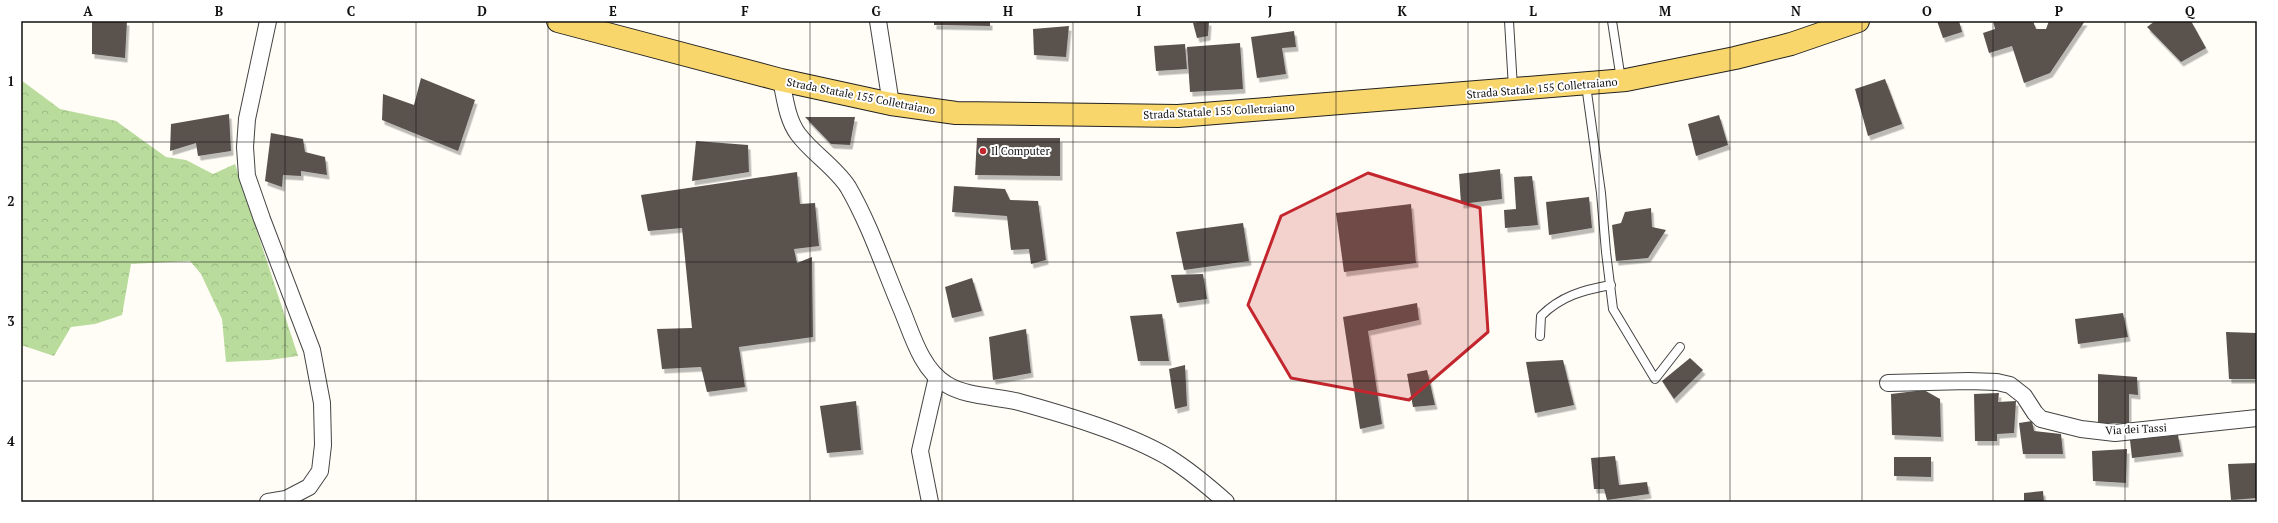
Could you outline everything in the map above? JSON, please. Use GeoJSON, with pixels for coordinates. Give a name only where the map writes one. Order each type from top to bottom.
{"type":"FeatureCollection","features":[{"type":"Feature","properties":{"kind":"main road","name":"Strada Statale 155 Colletraiano"},"geometry":{"type":"LineString","coordinates":[[558,21],[781,80],[891,104],[956,113],[1178,116],[1621,81],[1791,44],[1858,21]]}},
{"type":"Feature","properties":{"kind":"street"},"geometry":{"type":"LineString","coordinates":[[268,21],[247,119],[245,147],[247,176],[312,350],[322,403],[323,445],[320,471],[309,487],[286,499],[268,502]]}},
{"type":"Feature","properties":{"kind":"street"},"geometry":{"type":"LineString","coordinates":[[878,21],[891,104]]}},
{"type":"Feature","properties":{"kind":"street"},"geometry":{"type":"LineString","coordinates":[[781,80],[789,115],[798,133],[846,185],[858,206],[912,334],[928,368],[936,377],[958,390],[1012,400],[1060,413],[1143,445],[1175,462],[1200,479],[1226,502]]}},
{"type":"Feature","properties":{"kind":"street"},"geometry":{"type":"LineString","coordinates":[[930,502],[920,451],[936,377]]}},
{"type":"Feature","properties":{"kind":"street","name":"Via dei Tassi"},"geometry":{"type":"LineString","coordinates":[[1888,382],[1997,382],[2010,385],[2018,389],[2041,419],[2081,429],[2115,433],[2257,418]]}},
{"type":"Feature","properties":{"kind":"lane"},"geometry":{"type":"LineString","coordinates":[[1509,21],[1514,90]]}},
{"type":"Feature","properties":{"kind":"lane"},"geometry":{"type":"LineString","coordinates":[[1612,21],[1621,81]]}},
{"type":"Feature","properties":{"kind":"lane"},"geometry":{"type":"LineString","coordinates":[[1586,84],[1601,193],[1613,309],[1655,379],[1680,347]]}},
{"type":"Feature","properties":{"kind":"lane"},"geometry":{"type":"LineString","coordinates":[[1540,336],[1541,316],[1559,301],[1581,290],[1611,285]]}},
{"type":"Feature","properties":{"kind":"highlighted area"},"geometry":{"type":"Polygon","coordinates":[[[1368,173],[1480,208],[1488,332],[1409,400],[1291,378],[1248,305],[1281,216],[1368,173]]]}},
{"type":"Feature","properties":{"kind":"green space"},"geometry":{"type":"Polygon","coordinates":[[[21,80],[60,109],[116,121],[166,157],[186,160],[213,174],[235,164],[298,356],[269,360],[226,362],[222,319],[201,274],[190,261],[131,264],[122,315],[95,324],[71,327],[54,356],[21,345],[21,80]]]}},
{"type":"Feature","properties":{"kind":"building"},"geometry":{"type":"Polygon","coordinates":[[[92,21],[127,21],[125,58],[92,54],[92,21]]]}},
{"type":"Feature","properties":{"kind":"building"},"geometry":{"type":"Polygon","coordinates":[[[934,21],[990,21],[990,26],[934,25],[934,21]]]}},
{"type":"Feature","properties":{"kind":"building"},"geometry":{"type":"Polygon","coordinates":[[[1209,21],[1208,36],[1197,38],[1193,23],[1209,21]]]}},
{"type":"Feature","properties":{"kind":"building"},"geometry":{"type":"Polygon","coordinates":[[[1937,21],[1959,21],[1962,32],[1943,38],[1937,21]]]}},
{"type":"Feature","properties":{"kind":"building"},"geometry":{"type":"Polygon","coordinates":[[[1993,21],[2033,21],[2036,29],[2046,29],[2049,21],[2085,21],[2050,73],[2024,83],[2012,46],[1989,53],[1983,33],[1995,29],[1993,21]]]}},
{"type":"Feature","properties":{"kind":"building"},"geometry":{"type":"Polygon","coordinates":[[[2155,21],[2191,21],[2206,48],[2181,62],[2147,27],[2155,21]]]}},
{"type":"Feature","properties":{"kind":"building"},"geometry":{"type":"Polygon","coordinates":[[[1069,26],[1066,57],[1034,55],[1033,29],[1069,26]]]}},
{"type":"Feature","properties":{"kind":"building"},"geometry":{"type":"Polygon","coordinates":[[[1294,31],[1296,47],[1282,48],[1286,74],[1257,78],[1251,37],[1294,31]]]}},
{"type":"Feature","properties":{"kind":"building"},"geometry":{"type":"Polygon","coordinates":[[[1240,43],[1243,89],[1190,92],[1187,47],[1240,43]]]}},
{"type":"Feature","properties":{"kind":"building"},"geometry":{"type":"Polygon","coordinates":[[[1185,44],[1187,69],[1156,71],[1154,46],[1185,44]]]}},
{"type":"Feature","properties":{"kind":"building"},"geometry":{"type":"Polygon","coordinates":[[[421,78],[475,100],[458,151],[382,120],[383,94],[414,105],[421,78]]]}},
{"type":"Feature","properties":{"kind":"building"},"geometry":{"type":"Polygon","coordinates":[[[1885,79],[1902,124],[1868,136],[1855,89],[1885,79]]]}},
{"type":"Feature","properties":{"kind":"building"},"geometry":{"type":"Polygon","coordinates":[[[229,114],[231,151],[198,156],[196,143],[170,151],[171,124],[229,114]]]}},
{"type":"Feature","properties":{"kind":"building"},"geometry":{"type":"Polygon","coordinates":[[[1719,115],[1728,145],[1696,156],[1688,124],[1719,115]]]}},
{"type":"Feature","properties":{"kind":"building"},"geometry":{"type":"Polygon","coordinates":[[[805,117],[855,117],[850,145],[831,144],[805,117]]]}},
{"type":"Feature","properties":{"kind":"building"},"geometry":{"type":"Polygon","coordinates":[[[271,133],[303,139],[305,152],[325,157],[327,175],[301,171],[301,176],[283,175],[282,187],[265,181],[271,133]]]}},
{"type":"Feature","properties":{"kind":"building"},"geometry":{"type":"Polygon","coordinates":[[[977,138],[1060,138],[1060,176],[975,175],[977,138]]]}},
{"type":"Feature","properties":{"kind":"building"},"geometry":{"type":"Polygon","coordinates":[[[696,141],[748,145],[749,172],[692,181],[696,141]]]}},
{"type":"Feature","properties":{"kind":"building"},"geometry":{"type":"Polygon","coordinates":[[[1500,169],[1502,199],[1461,204],[1459,174],[1500,169]]]}},
{"type":"Feature","properties":{"kind":"building"},"geometry":{"type":"Polygon","coordinates":[[[797,172],[800,204],[815,203],[819,246],[794,249],[797,263],[812,257],[813,337],[739,347],[745,387],[707,392],[701,367],[662,369],[657,329],[692,328],[682,228],[648,231],[641,195],[797,172]]]}},
{"type":"Feature","properties":{"kind":"building"},"geometry":{"type":"Polygon","coordinates":[[[1532,176],[1538,225],[1505,228],[1504,210],[1516,209],[1514,177],[1532,176]]]}},
{"type":"Feature","properties":{"kind":"building"},"geometry":{"type":"Polygon","coordinates":[[[954,186],[1005,189],[1010,200],[1038,201],[1046,260],[1031,264],[1029,249],[1011,250],[1007,216],[952,212],[954,186]]]}},
{"type":"Feature","properties":{"kind":"building"},"geometry":{"type":"Polygon","coordinates":[[[1589,197],[1592,228],[1549,235],[1546,202],[1589,197]]]}},
{"type":"Feature","properties":{"kind":"building"},"geometry":{"type":"Polygon","coordinates":[[[1411,204],[1416,263],[1344,272],[1336,213],[1411,204]]]}},
{"type":"Feature","properties":{"kind":"building"},"geometry":{"type":"Polygon","coordinates":[[[1651,208],[1652,227],[1666,230],[1648,258],[1616,261],[1612,225],[1621,223],[1625,212],[1651,208]]]}},
{"type":"Feature","properties":{"kind":"building"},"geometry":{"type":"Polygon","coordinates":[[[1243,223],[1249,261],[1184,270],[1176,232],[1243,223]]]}},
{"type":"Feature","properties":{"kind":"building"},"geometry":{"type":"Polygon","coordinates":[[[1203,274],[1207,299],[1177,303],[1171,275],[1203,274]]]}},
{"type":"Feature","properties":{"kind":"building"},"geometry":{"type":"Polygon","coordinates":[[[972,278],[982,311],[952,318],[945,287],[972,278]]]}},
{"type":"Feature","properties":{"kind":"building"},"geometry":{"type":"Polygon","coordinates":[[[1417,303],[1419,320],[1368,331],[1382,424],[1360,429],[1343,317],[1417,303]]]}},
{"type":"Feature","properties":{"kind":"building"},"geometry":{"type":"Polygon","coordinates":[[[2123,313],[2128,337],[2078,344],[2075,319],[2123,313]]]}},
{"type":"Feature","properties":{"kind":"building"},"geometry":{"type":"Polygon","coordinates":[[[1162,314],[1169,361],[1138,361],[1130,316],[1162,314]]]}},
{"type":"Feature","properties":{"kind":"building"},"geometry":{"type":"Polygon","coordinates":[[[1026,329],[1031,373],[993,380],[989,337],[1026,329]]]}},
{"type":"Feature","properties":{"kind":"building"},"geometry":{"type":"Polygon","coordinates":[[[2226,332],[2256,333],[2257,379],[2229,379],[2226,332]]]}},
{"type":"Feature","properties":{"kind":"building"},"geometry":{"type":"Polygon","coordinates":[[[1690,358],[1703,370],[1674,399],[1662,381],[1690,358]]]}},
{"type":"Feature","properties":{"kind":"building"},"geometry":{"type":"Polygon","coordinates":[[[1563,360],[1574,405],[1535,413],[1526,362],[1563,360]]]}},
{"type":"Feature","properties":{"kind":"building"},"geometry":{"type":"Polygon","coordinates":[[[1185,365],[1187,406],[1175,409],[1169,369],[1185,365]]]}},
{"type":"Feature","properties":{"kind":"building"},"geometry":{"type":"Polygon","coordinates":[[[1427,370],[1435,405],[1413,407],[1407,374],[1427,370]]]}},
{"type":"Feature","properties":{"kind":"building"},"geometry":{"type":"Polygon","coordinates":[[[2098,374],[2137,377],[2138,395],[2129,394],[2129,423],[2098,423],[2098,374]]]}},
{"type":"Feature","properties":{"kind":"building"},"geometry":{"type":"Polygon","coordinates":[[[1924,390],[1940,399],[1941,437],[1892,435],[1891,394],[1924,390]]]}},
{"type":"Feature","properties":{"kind":"building"},"geometry":{"type":"Polygon","coordinates":[[[1999,393],[1998,402],[2016,401],[2014,433],[1997,434],[1997,441],[1975,441],[1974,394],[1999,393]]]}},
{"type":"Feature","properties":{"kind":"building"},"geometry":{"type":"Polygon","coordinates":[[[856,401],[861,450],[827,453],[820,406],[856,401]]]}},
{"type":"Feature","properties":{"kind":"building"},"geometry":{"type":"Polygon","coordinates":[[[2032,421],[2034,431],[2061,434],[2063,454],[2023,454],[2019,423],[2032,421]]]}},
{"type":"Feature","properties":{"kind":"building"},"geometry":{"type":"Polygon","coordinates":[[[2178,435],[2181,452],[2132,458],[2130,440],[2178,435]]]}},
{"type":"Feature","properties":{"kind":"building"},"geometry":{"type":"Polygon","coordinates":[[[2127,449],[2126,483],[2093,481],[2092,451],[2127,449]]]}},
{"type":"Feature","properties":{"kind":"building"},"geometry":{"type":"Polygon","coordinates":[[[1615,456],[1619,485],[1647,482],[1649,494],[1607,500],[1604,489],[1594,489],[1591,458],[1615,456]]]}},
{"type":"Feature","properties":{"kind":"building"},"geometry":{"type":"Polygon","coordinates":[[[1894,457],[1931,457],[1931,477],[1894,476],[1894,457]]]}},
{"type":"Feature","properties":{"kind":"building"},"geometry":{"type":"Polygon","coordinates":[[[2257,463],[2257,498],[2231,500],[2228,464],[2257,463]]]}},
{"type":"Feature","properties":{"kind":"building"},"geometry":{"type":"Polygon","coordinates":[[[2043,491],[2044,502],[2024,502],[2024,493],[2043,491]]]}},
{"type":"Feature","properties":{"kind":"place","name":"Il Computer"},"geometry":{"type":"Point","coordinates":[983,151]}}]}
